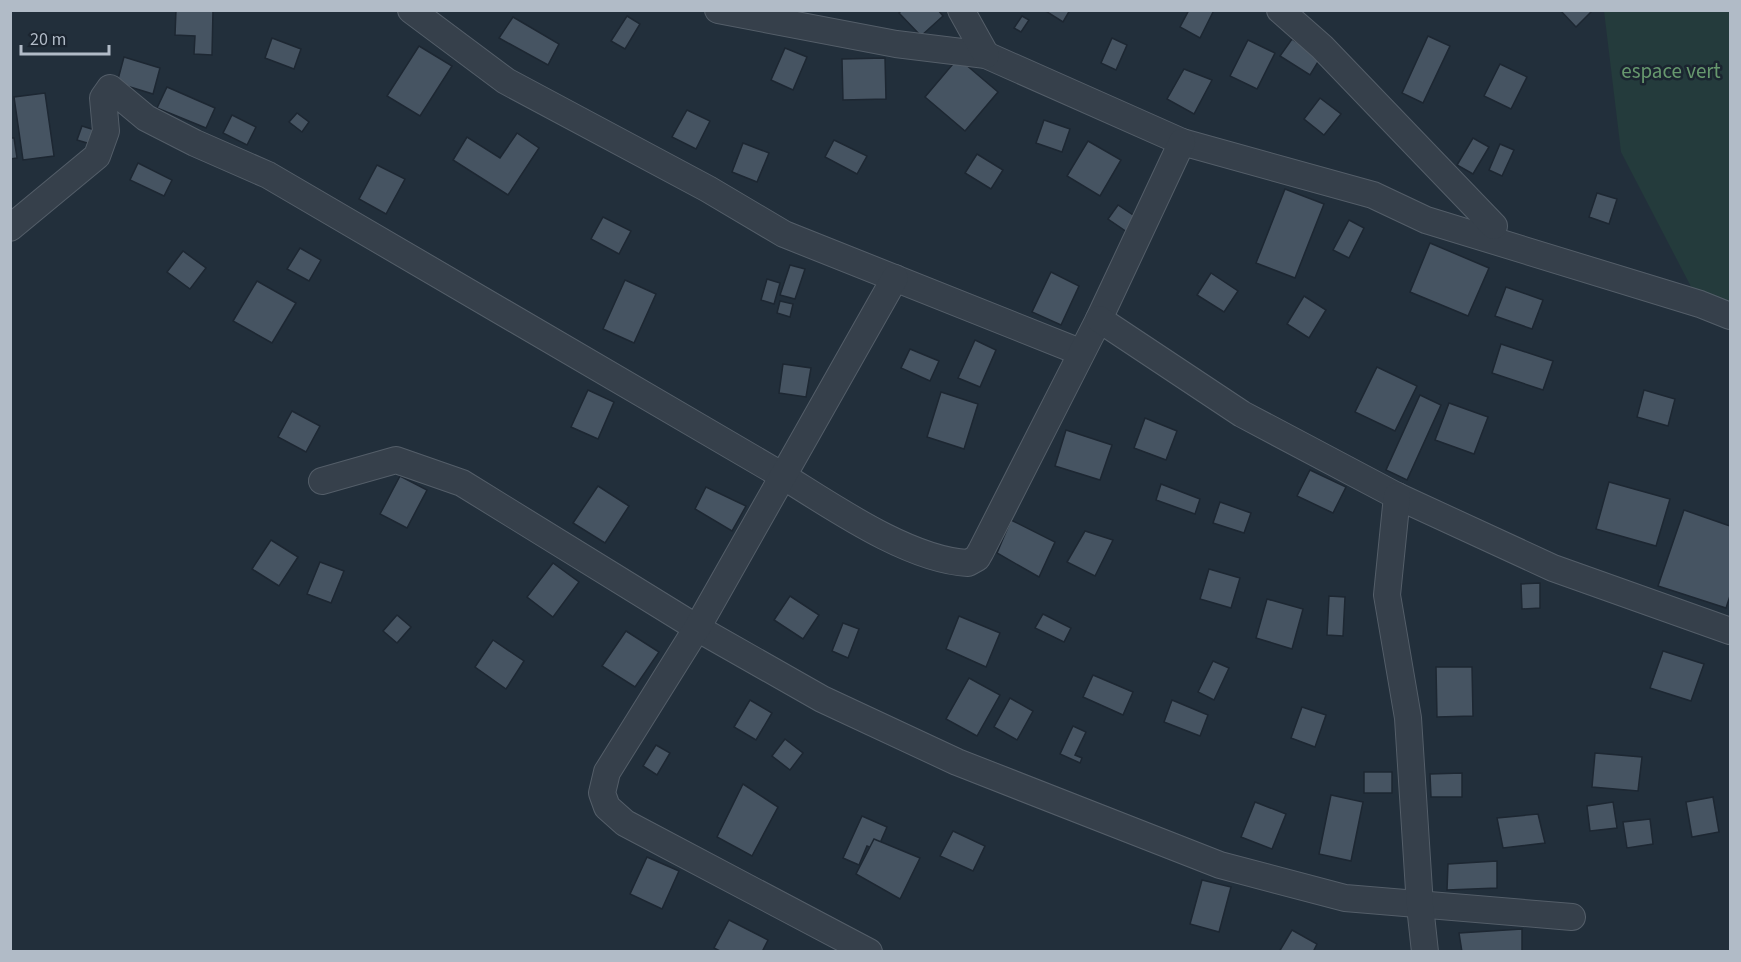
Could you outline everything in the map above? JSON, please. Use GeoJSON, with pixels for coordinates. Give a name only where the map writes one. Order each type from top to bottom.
{"type":"FeatureCollection","features":[{"type":"Feature","properties":{"kind":"street"},"geometry":{"type":"LineString","coordinates":[[411,10],[506,81],[708,189],[784,234],[1080,352]]}},
{"type":"Feature","properties":{"kind":"street"},"geometry":{"type":"LineString","coordinates":[[718,10],[896,44],[986,55],[1182,142],[1373,195],[1426,220],[1700,304],[1731,316]]}},
{"type":"Feature","properties":{"kind":"street"},"geometry":{"type":"LineString","coordinates":[[961,10],[986,55]]}},
{"type":"Feature","properties":{"kind":"street"},"geometry":{"type":"LineString","coordinates":[[1280,10],[1322,47],[1494,226]]}},
{"type":"Feature","properties":{"kind":"street"},"geometry":{"type":"LineString","coordinates":[[10,228],[97,156],[106,131],[103,98],[110,88],[146,118],[268,176],[853,520],[904,545],[960,562],[973,562],[981,551],[1080,352],[1099,319],[1182,142]]}},
{"type":"Feature","properties":{"kind":"street"},"geometry":{"type":"LineString","coordinates":[[869,951],[625,823],[607,807],[602,793],[607,772],[697,628],[895,278]]}},
{"type":"Feature","properties":{"kind":"street"},"geometry":{"type":"LineString","coordinates":[[1099,319],[1242,414],[1397,496],[1553,568],[1731,631]]}},
{"type":"Feature","properties":{"kind":"street"},"geometry":{"type":"LineString","coordinates":[[322,481],[396,460],[462,483],[697,628],[822,699],[957,762],[1220,865],[1345,898],[1572,917]]}},
{"type":"Feature","properties":{"kind":"street"},"geometry":{"type":"LineString","coordinates":[[1397,496],[1387,595],[1408,718],[1425,951]]}},
{"type":"Feature","properties":{"kind":"green space","name":"espace vert"},"geometry":{"type":"Polygon","coordinates":[[[1604,11],[1730,11],[1730,316],[1700,304],[1621,152],[1604,11]]]}},
{"type":"Feature","properties":{"kind":"building"},"geometry":{"type":"Polygon","coordinates":[[[176,10],[213,10],[212,55],[194,54],[195,36],[175,35],[176,10]]]}},
{"type":"Feature","properties":{"kind":"building"},"geometry":{"type":"Polygon","coordinates":[[[902,10],[938,10],[943,16],[921,36],[899,13],[902,10]]]}},
{"type":"Feature","properties":{"kind":"building"},"geometry":{"type":"Polygon","coordinates":[[[1044,10],[1070,10],[1063,22],[1044,10]]]}},
{"type":"Feature","properties":{"kind":"building"},"geometry":{"type":"Polygon","coordinates":[[[1189,10],[1214,10],[1200,38],[1180,27],[1189,10]]]}},
{"type":"Feature","properties":{"kind":"building"},"geometry":{"type":"Polygon","coordinates":[[[1560,10],[1593,10],[1576,27],[1560,10]]]}},
{"type":"Feature","properties":{"kind":"building"},"geometry":{"type":"Polygon","coordinates":[[[627,16],[640,24],[625,49],[611,41],[627,16]]]}},
{"type":"Feature","properties":{"kind":"building"},"geometry":{"type":"Polygon","coordinates":[[[1022,16],[1029,20],[1021,32],[1014,28],[1022,16]]]}},
{"type":"Feature","properties":{"kind":"building"},"geometry":{"type":"Polygon","coordinates":[[[513,17],[559,44],[548,65],[499,38],[513,17]]]}},
{"type":"Feature","properties":{"kind":"building"},"geometry":{"type":"Polygon","coordinates":[[[1428,36],[1450,46],[1423,103],[1402,93],[1428,36]]]}},
{"type":"Feature","properties":{"kind":"building"},"geometry":{"type":"Polygon","coordinates":[[[272,38],[301,49],[294,69],[265,58],[272,38]]]}},
{"type":"Feature","properties":{"kind":"building"},"geometry":{"type":"Polygon","coordinates":[[[1112,38],[1127,45],[1116,70],[1101,63],[1112,38]]]}},
{"type":"Feature","properties":{"kind":"building"},"geometry":{"type":"Polygon","coordinates":[[[1292,39],[1321,57],[1310,75],[1280,56],[1292,39]]]}},
{"type":"Feature","properties":{"kind":"building"},"geometry":{"type":"Polygon","coordinates":[[[1248,40],[1275,53],[1257,89],[1230,76],[1248,40]]]}},
{"type":"Feature","properties":{"kind":"building"},"geometry":{"type":"Polygon","coordinates":[[[419,46],[452,66],[420,116],[387,96],[419,46]]]}},
{"type":"Feature","properties":{"kind":"building"},"geometry":{"type":"Polygon","coordinates":[[[785,48],[807,57],[793,90],[771,80],[785,48]]]}},
{"type":"Feature","properties":{"kind":"building"},"geometry":{"type":"Polygon","coordinates":[[[124,57],[160,68],[153,94],[117,83],[124,57]]]}},
{"type":"Feature","properties":{"kind":"building"},"geometry":{"type":"Polygon","coordinates":[[[885,58],[886,99],[843,100],[842,59],[885,58]]]}},
{"type":"Feature","properties":{"kind":"building"},"geometry":{"type":"Polygon","coordinates":[[[958,58],[998,92],[965,131],[925,97],[958,58]]]}},
{"type":"Feature","properties":{"kind":"building"},"geometry":{"type":"Polygon","coordinates":[[[1500,64],[1527,77],[1511,109],[1484,96],[1500,64]]]}},
{"type":"Feature","properties":{"kind":"building"},"geometry":{"type":"Polygon","coordinates":[[[1184,69],[1212,80],[1194,114],[1167,99],[1184,69]]]}},
{"type":"Feature","properties":{"kind":"building"},"geometry":{"type":"Polygon","coordinates":[[[167,87],[215,108],[206,128],[157,108],[167,87]]]}},
{"type":"Feature","properties":{"kind":"building"},"geometry":{"type":"Polygon","coordinates":[[[45,93],[54,156],[23,160],[14,97],[45,93]]]}},
{"type":"Feature","properties":{"kind":"building"},"geometry":{"type":"Polygon","coordinates":[[[1320,98],[1341,114],[1324,135],[1304,119],[1320,98]]]}},
{"type":"Feature","properties":{"kind":"building"},"geometry":{"type":"Polygon","coordinates":[[[687,110],[710,121],[696,149],[672,137],[687,110]]]}},
{"type":"Feature","properties":{"kind":"building"},"geometry":{"type":"Polygon","coordinates":[[[297,113],[309,122],[302,132],[289,122],[297,113]]]}},
{"type":"Feature","properties":{"kind":"building"},"geometry":{"type":"Polygon","coordinates":[[[232,115],[256,127],[247,145],[223,133],[232,115]]]}},
{"type":"Feature","properties":{"kind":"building"},"geometry":{"type":"Polygon","coordinates":[[[1044,120],[1070,129],[1062,152],[1036,143],[1044,120]]]}},
{"type":"Feature","properties":{"kind":"building"},"geometry":{"type":"Polygon","coordinates":[[[82,126],[98,131],[94,145],[77,140],[82,126]]]}},
{"type":"Feature","properties":{"kind":"building"},"geometry":{"type":"Polygon","coordinates":[[[517,133],[539,148],[508,195],[453,160],[467,137],[500,158],[517,133]]]}},
{"type":"Feature","properties":{"kind":"building"},"geometry":{"type":"Polygon","coordinates":[[[10,138],[14,138],[17,158],[10,159],[10,138]]]}},
{"type":"Feature","properties":{"kind":"building"},"geometry":{"type":"Polygon","coordinates":[[[1473,138],[1489,147],[1473,174],[1457,165],[1473,138]]]}},
{"type":"Feature","properties":{"kind":"building"},"geometry":{"type":"Polygon","coordinates":[[[834,140],[867,156],[857,174],[825,157],[834,140]]]}},
{"type":"Feature","properties":{"kind":"building"},"geometry":{"type":"Polygon","coordinates":[[[1088,141],[1121,160],[1100,196],[1067,176],[1088,141]]]}},
{"type":"Feature","properties":{"kind":"building"},"geometry":{"type":"Polygon","coordinates":[[[743,143],[769,153],[757,182],[732,172],[743,143]]]}},
{"type":"Feature","properties":{"kind":"building"},"geometry":{"type":"Polygon","coordinates":[[[1500,144],[1514,150],[1502,176],[1489,170],[1500,144]]]}},
{"type":"Feature","properties":{"kind":"building"},"geometry":{"type":"Polygon","coordinates":[[[977,154],[1003,170],[991,189],[965,173],[977,154]]]}},
{"type":"Feature","properties":{"kind":"building"},"geometry":{"type":"Polygon","coordinates":[[[138,163],[172,180],[164,196],[130,180],[138,163]]]}},
{"type":"Feature","properties":{"kind":"building"},"geometry":{"type":"Polygon","coordinates":[[[377,165],[405,179],[386,214],[359,199],[377,165]]]}},
{"type":"Feature","properties":{"kind":"building"},"geometry":{"type":"Polygon","coordinates":[[[1285,189],[1324,204],[1295,278],[1256,263],[1285,189]]]}},
{"type":"Feature","properties":{"kind":"building"},"geometry":{"type":"Polygon","coordinates":[[[1597,193],[1617,199],[1609,224],[1589,217],[1597,193]]]}},
{"type":"Feature","properties":{"kind":"building"},"geometry":{"type":"Polygon","coordinates":[[[1118,205],[1136,217],[1127,232],[1108,219],[1118,205]]]}},
{"type":"Feature","properties":{"kind":"building"},"geometry":{"type":"Polygon","coordinates":[[[603,217],[631,231],[619,254],[591,239],[603,217]]]}},
{"type":"Feature","properties":{"kind":"building"},"geometry":{"type":"Polygon","coordinates":[[[1349,220],[1364,228],[1349,258],[1333,250],[1349,220]]]}},
{"type":"Feature","properties":{"kind":"building"},"geometry":{"type":"Polygon","coordinates":[[[1430,243],[1489,268],[1468,316],[1410,292],[1430,243]]]}},
{"type":"Feature","properties":{"kind":"building"},"geometry":{"type":"Polygon","coordinates":[[[300,248],[321,260],[309,281],[287,269],[300,248]]]}},
{"type":"Feature","properties":{"kind":"building"},"geometry":{"type":"Polygon","coordinates":[[[183,251],[206,268],[190,289],[167,272],[183,251]]]}},
{"type":"Feature","properties":{"kind":"building"},"geometry":{"type":"Polygon","coordinates":[[[790,265],[805,269],[795,299],[780,295],[790,265]]]}},
{"type":"Feature","properties":{"kind":"building"},"geometry":{"type":"Polygon","coordinates":[[[1051,272],[1079,286],[1061,325],[1032,312],[1051,272]]]}},
{"type":"Feature","properties":{"kind":"building"},"geometry":{"type":"Polygon","coordinates":[[[1211,273],[1238,291],[1224,312],[1197,295],[1211,273]]]}},
{"type":"Feature","properties":{"kind":"building"},"geometry":{"type":"Polygon","coordinates":[[[767,279],[780,283],[774,304],[761,300],[767,279]]]}},
{"type":"Feature","properties":{"kind":"building"},"geometry":{"type":"Polygon","coordinates":[[[625,280],[656,294],[634,343],[603,329],[625,280]]]}},
{"type":"Feature","properties":{"kind":"building"},"geometry":{"type":"Polygon","coordinates":[[[257,281],[296,303],[272,343],[233,321],[257,281]]]}},
{"type":"Feature","properties":{"kind":"building"},"geometry":{"type":"Polygon","coordinates":[[[1506,287],[1543,300],[1532,329],[1495,316],[1506,287]]]}},
{"type":"Feature","properties":{"kind":"building"},"geometry":{"type":"Polygon","coordinates":[[[1304,296],[1326,310],[1309,338],[1287,324],[1304,296]]]}},
{"type":"Feature","properties":{"kind":"building"},"geometry":{"type":"Polygon","coordinates":[[[780,301],[793,304],[790,317],[777,313],[780,301]]]}},
{"type":"Feature","properties":{"kind":"building"},"geometry":{"type":"Polygon","coordinates":[[[975,340],[996,350],[980,387],[958,378],[975,340]]]}},
{"type":"Feature","properties":{"kind":"building"},"geometry":{"type":"Polygon","coordinates":[[[1501,344],[1553,361],[1543,390],[1492,373],[1501,344]]]}},
{"type":"Feature","properties":{"kind":"building"},"geometry":{"type":"Polygon","coordinates":[[[910,349],[939,361],[930,381],[901,368],[910,349]]]}},
{"type":"Feature","properties":{"kind":"building"},"geometry":{"type":"Polygon","coordinates":[[[783,364],[811,368],[806,397],[779,393],[783,364]]]}},
{"type":"Feature","properties":{"kind":"building"},"geometry":{"type":"Polygon","coordinates":[[[1377,367],[1417,386],[1395,431],[1355,412],[1377,367]]]}},
{"type":"Feature","properties":{"kind":"building"},"geometry":{"type":"Polygon","coordinates":[[[588,390],[614,402],[598,439],[571,427],[588,390]]]}},
{"type":"Feature","properties":{"kind":"building"},"geometry":{"type":"Polygon","coordinates":[[[1644,390],[1675,399],[1668,426],[1637,417],[1644,390]]]}},
{"type":"Feature","properties":{"kind":"building"},"geometry":{"type":"Polygon","coordinates":[[[941,392],[978,404],[964,449],[927,437],[941,392]]]}},
{"type":"Feature","properties":{"kind":"building"},"geometry":{"type":"Polygon","coordinates":[[[1420,395],[1441,405],[1407,480],[1386,470],[1420,395]]]}},
{"type":"Feature","properties":{"kind":"building"},"geometry":{"type":"Polygon","coordinates":[[[1449,403],[1488,417],[1474,454],[1435,440],[1449,403]]]}},
{"type":"Feature","properties":{"kind":"building"},"geometry":{"type":"Polygon","coordinates":[[[292,411],[320,426],[306,452],[278,437],[292,411]]]}},
{"type":"Feature","properties":{"kind":"building"},"geometry":{"type":"Polygon","coordinates":[[[1145,418],[1177,431],[1166,460],[1134,448],[1145,418]]]}},
{"type":"Feature","properties":{"kind":"building"},"geometry":{"type":"Polygon","coordinates":[[[1066,430],[1112,445],[1100,480],[1055,466],[1066,430]]]}},
{"type":"Feature","properties":{"kind":"building"},"geometry":{"type":"Polygon","coordinates":[[[1310,470],[1346,487],[1333,513],[1297,496],[1310,470]]]}},
{"type":"Feature","properties":{"kind":"building"},"geometry":{"type":"Polygon","coordinates":[[[400,476],[427,490],[407,528],[380,514],[400,476]]]}},
{"type":"Feature","properties":{"kind":"building"},"geometry":{"type":"Polygon","coordinates":[[[1609,482],[1670,499],[1656,546],[1596,529],[1609,482]]]}},
{"type":"Feature","properties":{"kind":"building"},"geometry":{"type":"Polygon","coordinates":[[[1161,484],[1200,499],[1195,514],[1156,500],[1161,484]]]}},
{"type":"Feature","properties":{"kind":"building"},"geometry":{"type":"Polygon","coordinates":[[[598,486],[629,506],[605,543],[573,523],[598,486]]]}},
{"type":"Feature","properties":{"kind":"building"},"geometry":{"type":"Polygon","coordinates":[[[706,487],[746,506],[732,531],[695,509],[706,487]]]}},
{"type":"Feature","properties":{"kind":"building"},"geometry":{"type":"Polygon","coordinates":[[[1220,502],[1251,513],[1244,533],[1213,523],[1220,502]]]}},
{"type":"Feature","properties":{"kind":"building"},"geometry":{"type":"Polygon","coordinates":[[[1684,510],[1730,526],[1730,596],[1726,608],[1658,586],[1684,510]]]}},
{"type":"Feature","properties":{"kind":"building"},"geometry":{"type":"Polygon","coordinates":[[[1011,520],[1055,542],[1039,577],[997,553],[1011,520]]]}},
{"type":"Feature","properties":{"kind":"building"},"geometry":{"type":"Polygon","coordinates":[[[1085,531],[1113,540],[1095,576],[1067,562],[1085,531]]]}},
{"type":"Feature","properties":{"kind":"building"},"geometry":{"type":"Polygon","coordinates":[[[271,540],[298,557],[279,586],[252,569],[271,540]]]}},
{"type":"Feature","properties":{"kind":"building"},"geometry":{"type":"Polygon","coordinates":[[[320,562],[344,571],[331,603],[307,594],[320,562]]]}},
{"type":"Feature","properties":{"kind":"building"},"geometry":{"type":"Polygon","coordinates":[[[553,563],[579,582],[553,617],[527,597],[553,563]]]}},
{"type":"Feature","properties":{"kind":"building"},"geometry":{"type":"Polygon","coordinates":[[[1209,569],[1240,578],[1231,608],[1200,599],[1209,569]]]}},
{"type":"Feature","properties":{"kind":"building"},"geometry":{"type":"Polygon","coordinates":[[[1540,583],[1540,608],[1522,609],[1521,584],[1540,583]]]}},
{"type":"Feature","properties":{"kind":"building"},"geometry":{"type":"Polygon","coordinates":[[[790,596],[819,615],[803,639],[774,620],[790,596]]]}},
{"type":"Feature","properties":{"kind":"building"},"geometry":{"type":"Polygon","coordinates":[[[1329,596],[1345,597],[1343,636],[1327,635],[1329,596]]]}},
{"type":"Feature","properties":{"kind":"building"},"geometry":{"type":"Polygon","coordinates":[[[1267,599],[1303,609],[1292,649],[1256,638],[1267,599]]]}},
{"type":"Feature","properties":{"kind":"building"},"geometry":{"type":"Polygon","coordinates":[[[1043,614],[1071,628],[1064,642],[1035,628],[1043,614]]]}},
{"type":"Feature","properties":{"kind":"building"},"geometry":{"type":"Polygon","coordinates":[[[397,615],[411,627],[397,643],[383,631],[397,615]]]}},
{"type":"Feature","properties":{"kind":"building"},"geometry":{"type":"Polygon","coordinates":[[[959,616],[1000,633],[986,667],[946,649],[959,616]]]}},
{"type":"Feature","properties":{"kind":"building"},"geometry":{"type":"Polygon","coordinates":[[[843,623],[859,629],[848,658],[832,651],[843,623]]]}},
{"type":"Feature","properties":{"kind":"building"},"geometry":{"type":"Polygon","coordinates":[[[626,631],[659,652],[635,687],[602,666],[626,631]]]}},
{"type":"Feature","properties":{"kind":"building"},"geometry":{"type":"Polygon","coordinates":[[[493,640],[524,661],[506,689],[475,667],[493,640]]]}},
{"type":"Feature","properties":{"kind":"building"},"geometry":{"type":"Polygon","coordinates":[[[1663,651],[1704,664],[1691,701],[1650,688],[1663,651]]]}},
{"type":"Feature","properties":{"kind":"building"},"geometry":{"type":"Polygon","coordinates":[[[1213,661],[1229,668],[1214,700],[1198,692],[1213,661]]]}},
{"type":"Feature","properties":{"kind":"building"},"geometry":{"type":"Polygon","coordinates":[[[1436,667],[1472,667],[1473,716],[1437,717],[1436,667]]]}},
{"type":"Feature","properties":{"kind":"building"},"geometry":{"type":"Polygon","coordinates":[[[1093,675],[1133,692],[1123,715],[1083,697],[1093,675]]]}},
{"type":"Feature","properties":{"kind":"building"},"geometry":{"type":"Polygon","coordinates":[[[969,678],[1000,695],[977,736],[946,719],[969,678]]]}},
{"type":"Feature","properties":{"kind":"building"},"geometry":{"type":"Polygon","coordinates":[[[1010,698],[1033,711],[1017,740],[994,727],[1010,698]]]}},
{"type":"Feature","properties":{"kind":"building"},"geometry":{"type":"Polygon","coordinates":[[[750,700],[772,713],[756,740],[734,727],[750,700]]]}},
{"type":"Feature","properties":{"kind":"building"},"geometry":{"type":"Polygon","coordinates":[[[1172,700],[1208,715],[1200,736],[1164,722],[1172,700]]]}},
{"type":"Feature","properties":{"kind":"building"},"geometry":{"type":"Polygon","coordinates":[[[1302,707],[1326,715],[1315,747],[1291,738],[1302,707]]]}},
{"type":"Feature","properties":{"kind":"building"},"geometry":{"type":"Polygon","coordinates":[[[1073,726],[1086,732],[1075,755],[1082,758],[1080,763],[1060,754],[1073,726]]]}},
{"type":"Feature","properties":{"kind":"building"},"geometry":{"type":"Polygon","coordinates":[[[785,739],[803,753],[790,770],[772,756],[785,739]]]}},
{"type":"Feature","properties":{"kind":"building"},"geometry":{"type":"Polygon","coordinates":[[[656,745],[670,753],[657,775],[643,766],[656,745]]]}},
{"type":"Feature","properties":{"kind":"building"},"geometry":{"type":"Polygon","coordinates":[[[1595,753],[1642,757],[1638,791],[1592,787],[1595,753]]]}},
{"type":"Feature","properties":{"kind":"building"},"geometry":{"type":"Polygon","coordinates":[[[1364,772],[1392,772],[1392,793],[1364,793],[1364,772]]]}},
{"type":"Feature","properties":{"kind":"building"},"geometry":{"type":"Polygon","coordinates":[[[1462,773],[1462,797],[1431,797],[1430,774],[1462,773]]]}},
{"type":"Feature","properties":{"kind":"building"},"geometry":{"type":"Polygon","coordinates":[[[743,784],[778,807],[752,856],[717,837],[743,784]]]}},
{"type":"Feature","properties":{"kind":"building"},"geometry":{"type":"Polygon","coordinates":[[[1331,795],[1363,802],[1351,861],[1319,854],[1331,795]]]}},
{"type":"Feature","properties":{"kind":"building"},"geometry":{"type":"Polygon","coordinates":[[[1713,797],[1719,832],[1692,837],[1686,802],[1713,797]]]}},
{"type":"Feature","properties":{"kind":"building"},"geometry":{"type":"Polygon","coordinates":[[[1255,802],[1286,814],[1272,849],[1241,837],[1255,802]]]}},
{"type":"Feature","properties":{"kind":"building"},"geometry":{"type":"Polygon","coordinates":[[[1613,802],[1617,828],[1590,831],[1587,806],[1613,802]]]}},
{"type":"Feature","properties":{"kind":"building"},"geometry":{"type":"Polygon","coordinates":[[[1538,814],[1545,843],[1503,848],[1497,818],[1538,814]]]}},
{"type":"Feature","properties":{"kind":"building"},"geometry":{"type":"Polygon","coordinates":[[[862,816],[887,827],[877,850],[867,846],[859,865],[843,858],[862,816]]]}},
{"type":"Feature","properties":{"kind":"building"},"geometry":{"type":"Polygon","coordinates":[[[1650,819],[1653,844],[1627,848],[1623,822],[1650,819]]]}},
{"type":"Feature","properties":{"kind":"building"},"geometry":{"type":"Polygon","coordinates":[[[953,831],[985,846],[973,871],[940,856],[953,831]]]}},
{"type":"Feature","properties":{"kind":"building"},"geometry":{"type":"Polygon","coordinates":[[[874,839],[920,858],[900,899],[856,874],[874,839]]]}},
{"type":"Feature","properties":{"kind":"building"},"geometry":{"type":"Polygon","coordinates":[[[647,857],[679,871],[662,909],[630,894],[647,857]]]}},
{"type":"Feature","properties":{"kind":"building"},"geometry":{"type":"Polygon","coordinates":[[[1497,861],[1497,888],[1447,890],[1448,864],[1497,861]]]}},
{"type":"Feature","properties":{"kind":"building"},"geometry":{"type":"Polygon","coordinates":[[[1202,880],[1231,887],[1219,932],[1190,924],[1202,880]]]}},
{"type":"Feature","properties":{"kind":"building"},"geometry":{"type":"Polygon","coordinates":[[[729,920],[768,940],[762,952],[722,952],[714,948],[729,920]]]}},
{"type":"Feature","properties":{"kind":"building"},"geometry":{"type":"Polygon","coordinates":[[[1522,929],[1522,952],[1462,952],[1459,933],[1522,929]]]}},
{"type":"Feature","properties":{"kind":"building"},"geometry":{"type":"Polygon","coordinates":[[[1292,930],[1317,944],[1313,952],[1279,952],[1292,930]]]}}]}
